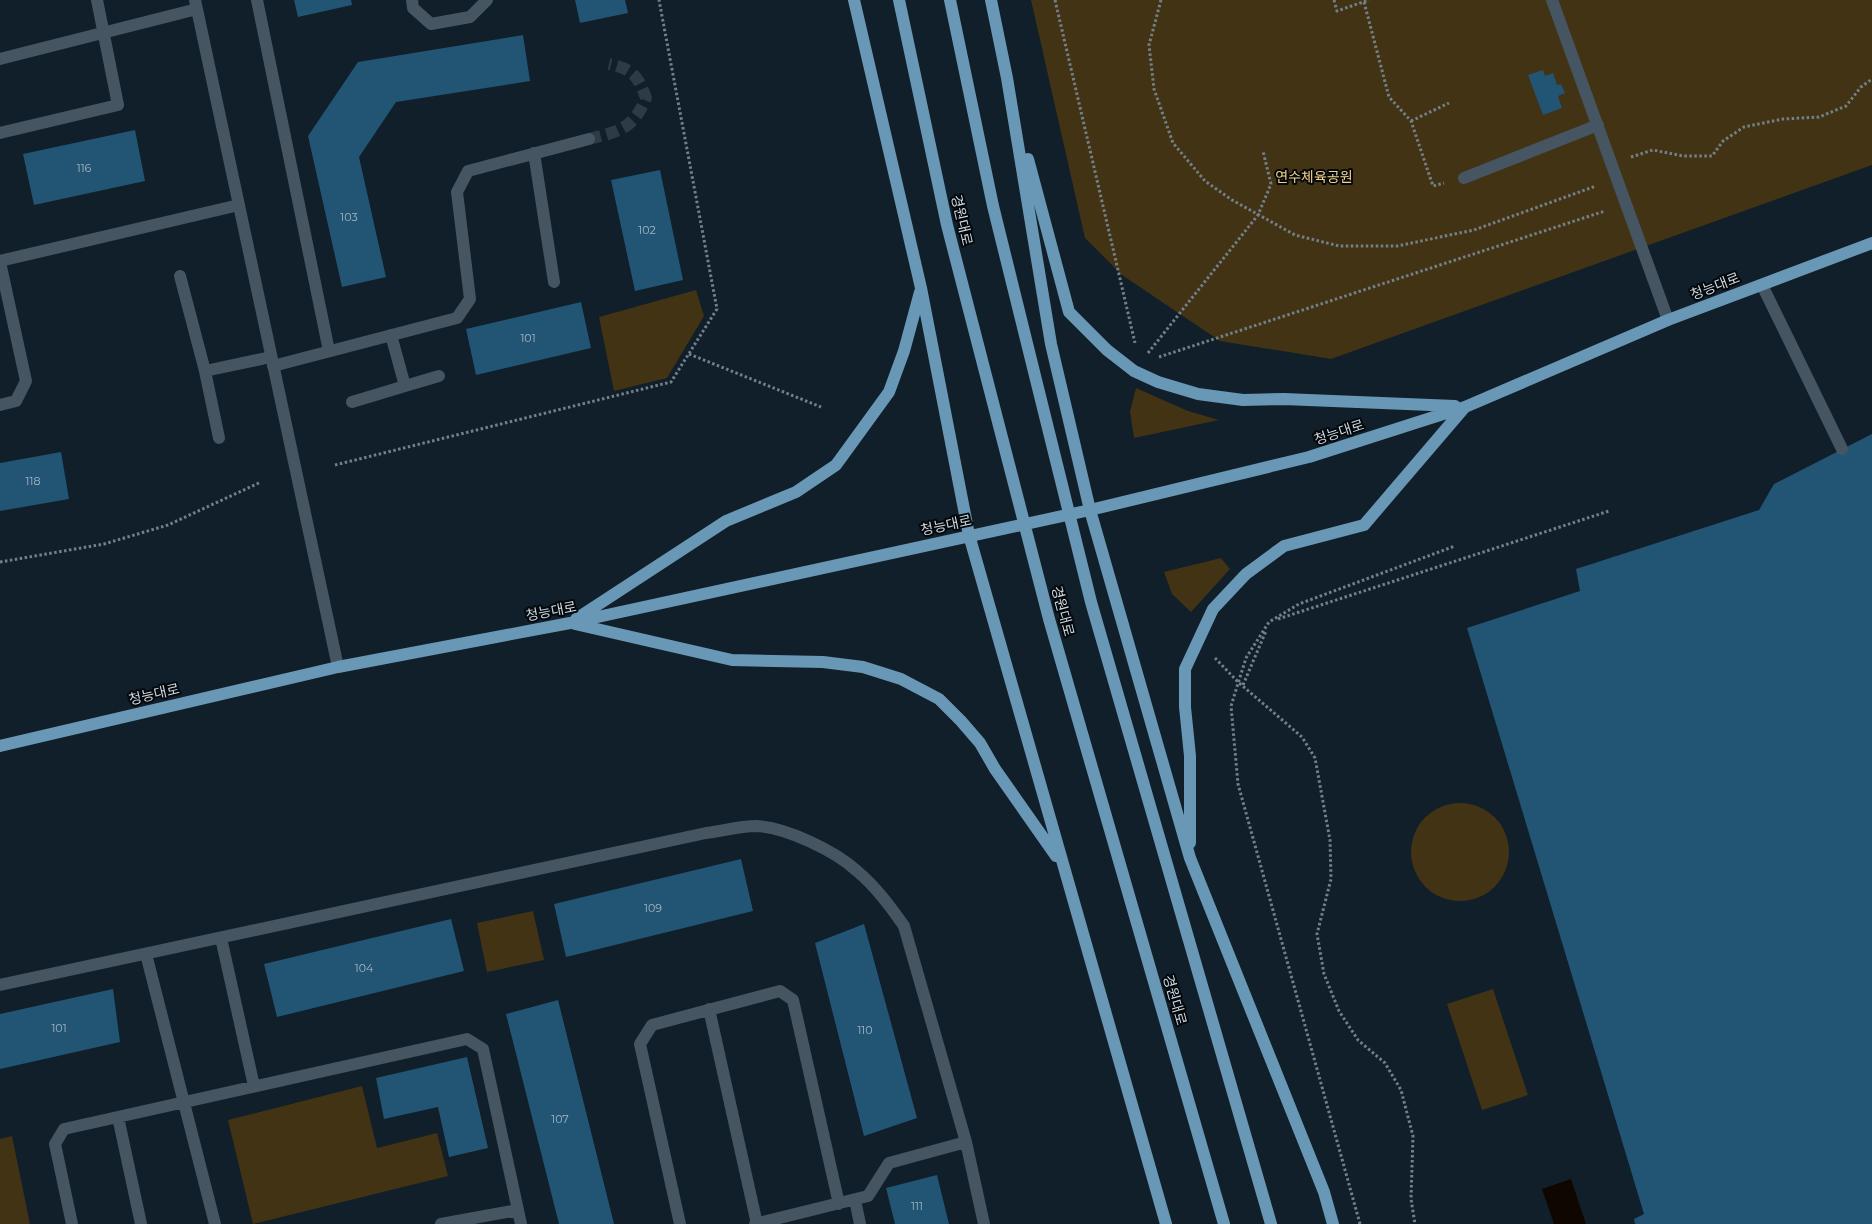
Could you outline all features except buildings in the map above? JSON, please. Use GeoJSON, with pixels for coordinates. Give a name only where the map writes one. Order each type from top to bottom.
{"type":"FeatureCollection","features":[{"type":"Feature","properties":{"kind":"main road"},"geometry":{"type":"LineString","coordinates":[[854,0],[920,288],[968,535],[1166,1224]]}},
{"type":"Feature","properties":{"kind":"main road","name":"경원대로"},"geometry":{"type":"LineString","coordinates":[[899,0],[947,225],[1049,619],[1224,1224]]}},
{"type":"Feature","properties":{"kind":"main road"},"geometry":{"type":"LineString","coordinates":[[950,0],[993,206],[1091,602],[1272,1224]]}},
{"type":"Feature","properties":{"kind":"main road"},"geometry":{"type":"LineString","coordinates":[[991,0],[1007,78],[1050,344],[1090,510],[1190,858],[1324,1192],[1333,1224]]}},
{"type":"Feature","properties":{"kind":"main road"},"geometry":{"type":"LineString","coordinates":[[1007,78],[1069,312],[1107,350],[1134,371],[1158,382],[1198,394],[1243,400],[1284,399],[1465,407]]}},
{"type":"Feature","properties":{"kind":"main road","name":"청능대로"},"geometry":{"type":"LineString","coordinates":[[0,746],[338,667],[570,623],[1090,510],[1308,457],[1465,407],[1668,320],[1872,243]]}},
{"type":"Feature","properties":{"kind":"main road"},"geometry":{"type":"LineString","coordinates":[[570,623],[726,521],[796,492],[836,464],[889,392],[904,351],[920,288]]}},
{"type":"Feature","properties":{"kind":"main road"},"geometry":{"type":"LineString","coordinates":[[1190,858],[1190,756],[1185,707],[1185,669],[1197,639],[1213,609],[1246,574],[1284,546],[1364,525],[1465,407]]}},
{"type":"Feature","properties":{"kind":"main road"},"geometry":{"type":"LineString","coordinates":[[570,623],[732,660],[823,662],[863,667],[902,679],[938,699],[980,743],[995,769],[1063,865]]}},
{"type":"Feature","properties":{"kind":"lane"},"geometry":{"type":"LineString","coordinates":[[0,133],[118,105],[97,0]]}},
{"type":"Feature","properties":{"kind":"lane"},"geometry":{"type":"LineString","coordinates":[[257,0],[329,351]]}},
{"type":"Feature","properties":{"kind":"lane"},"geometry":{"type":"LineString","coordinates":[[412,0],[413,8],[431,24],[470,17],[487,0]]}},
{"type":"Feature","properties":{"kind":"lane"},"geometry":{"type":"LineString","coordinates":[[1552,0],[1668,320]]}},
{"type":"Feature","properties":{"kind":"lane"},"geometry":{"type":"LineString","coordinates":[[0,59],[103,33],[196,5],[338,667]]}},
{"type":"Feature","properties":{"kind":"lane"},"geometry":{"type":"LineString","coordinates":[[1464,178],[1598,125]]}},
{"type":"Feature","properties":{"kind":"lane"},"geometry":{"type":"LineString","coordinates":[[205,371],[329,351],[457,318],[470,299],[457,192],[468,171],[589,139]]}},
{"type":"Feature","properties":{"kind":"lane"},"geometry":{"type":"LineString","coordinates":[[534,154],[554,282]]}},
{"type":"Feature","properties":{"kind":"lane"},"geometry":{"type":"LineString","coordinates":[[0,405],[16,401],[26,381],[0,262],[239,205]]}},
{"type":"Feature","properties":{"kind":"lane"},"geometry":{"type":"LineString","coordinates":[[180,276],[205,371],[219,438]]}},
{"type":"Feature","properties":{"kind":"lane"},"geometry":{"type":"LineString","coordinates":[[1762,285],[1842,449]]}},
{"type":"Feature","properties":{"kind":"lane"},"geometry":{"type":"LineString","coordinates":[[391,335],[405,386]]}},
{"type":"Feature","properties":{"kind":"lane"},"geometry":{"type":"LineString","coordinates":[[352,402],[439,376]]}},
{"type":"Feature","properties":{"kind":"lane"},"geometry":{"type":"LineString","coordinates":[[0,985],[706,833],[756,826],[790,834],[818,846],[856,870],[886,899],[904,926],[966,1142],[984,1224]]}},
{"type":"Feature","properties":{"kind":"lane"},"geometry":{"type":"LineString","coordinates":[[221,938],[254,1086]]}},
{"type":"Feature","properties":{"kind":"lane"},"geometry":{"type":"LineString","coordinates":[[146,954],[182,1102],[215,1224]]}},
{"type":"Feature","properties":{"kind":"lane"},"geometry":{"type":"LineString","coordinates":[[680,1224],[640,1044],[652,1025],[780,990],[793,1000],[839,1204]]}},
{"type":"Feature","properties":{"kind":"lane"},"geometry":{"type":"LineString","coordinates":[[709,1009],[756,1224],[778,1221],[868,1196],[889,1164],[966,1142]]}},
{"type":"Feature","properties":{"kind":"lane"},"geometry":{"type":"LineString","coordinates":[[72,1224],[56,1144],[64,1129],[467,1039],[482,1049],[521,1224]]}},
{"type":"Feature","properties":{"kind":"lane"},"geometry":{"type":"LineString","coordinates":[[118,1117],[141,1224]]}},
{"type":"Feature","properties":{"kind":"lane"},"geometry":{"type":"LineString","coordinates":[[855,1200],[860,1224]]}},
{"type":"Feature","properties":{"kind":"lane"},"geometry":{"type":"LineString","coordinates":[[441,1224],[518,1210]]}},
{"type":"Feature","properties":{"kind":"path"},"geometry":{"type":"LineString","coordinates":[[335,465],[672,382],[717,309],[659,0]]}},
{"type":"Feature","properties":{"kind":"path"},"geometry":{"type":"LineString","coordinates":[[1055,0],[1135,344]]}},
{"type":"Feature","properties":{"kind":"path"},"geometry":{"type":"LineString","coordinates":[[1162,0],[1149,45],[1154,89],[1173,143],[1205,181],[1232,200],[1295,235],[1339,246],[1397,246],[1474,230],[1617,179]]}},
{"type":"Feature","properties":{"kind":"path"},"geometry":{"type":"LineString","coordinates":[[1334,0],[1337,11],[1369,0]]}},
{"type":"Feature","properties":{"kind":"path"},"geometry":{"type":"LineString","coordinates":[[1364,2],[1388,97],[1411,121],[1433,186],[1446,182]]}},
{"type":"Feature","properties":{"kind":"path"},"geometry":{"type":"LineString","coordinates":[[1612,163],[1654,150],[1683,156],[1712,156],[1723,141],[1744,127],[1783,119],[1819,117],[1846,106],[1861,87],[1872,78]]}},
{"type":"Feature","properties":{"kind":"path"},"geometry":{"type":"LineString","coordinates":[[1411,121],[1449,103]]}},
{"type":"Feature","properties":{"kind":"path"},"geometry":{"type":"LineString","coordinates":[[1146,355],[1258,215],[1271,184],[1263,151]]}},
{"type":"Feature","properties":{"kind":"path"},"geometry":{"type":"LineString","coordinates":[[1158,357],[1626,204]]}},
{"type":"Feature","properties":{"kind":"path"},"geometry":{"type":"LineString","coordinates":[[689,354],[821,407]]}},
{"type":"Feature","properties":{"kind":"path"},"geometry":{"type":"LineString","coordinates":[[0,562],[104,544],[168,525],[261,482]]}},
{"type":"Feature","properties":{"kind":"path"},"geometry":{"type":"LineString","coordinates":[[1243,686],[1269,622],[1609,511]]}},
{"type":"Feature","properties":{"kind":"path"},"geometry":{"type":"LineString","coordinates":[[1360,1224],[1238,784],[1231,706],[1246,658],[1269,622],[1299,604],[1455,546]]}},
{"type":"Feature","properties":{"kind":"path"},"geometry":{"type":"LineString","coordinates":[[1197,639],[1238,682],[1302,737],[1315,758],[1330,840],[1331,878],[1318,934],[1324,974],[1339,1012],[1358,1040],[1385,1063],[1401,1090],[1413,1136],[1410,1199],[1415,1224]]}},
{"type":"Feature","properties":{"kind":"green space","name":"연수체육공원"},"geometry":{"type":"Polygon","coordinates":[[[1031,0],[1872,0],[1872,165],[1331,359],[1220,341],[1122,275],[1085,238],[1031,0]]]}},
{"type":"Feature","properties":{"kind":"green space"},"geometry":{"type":"Polygon","coordinates":[[[696,290],[704,316],[667,378],[614,391],[599,317],[696,290]]]}},
{"type":"Feature","properties":{"kind":"green space"},"geometry":{"type":"Polygon","coordinates":[[[1136,388],[1188,411],[1219,420],[1134,438],[1130,412],[1136,388]]]}},
{"type":"Feature","properties":{"kind":"green space"},"geometry":{"type":"Polygon","coordinates":[[[1221,558],[1230,569],[1191,612],[1172,594],[1164,572],[1221,558]]]}},
{"type":"Feature","properties":{"kind":"green space"},"geometry":{"type":"Polygon","coordinates":[[[1460,803],[1479,807],[1495,817],[1505,833],[1509,852],[1505,871],[1495,887],[1479,897],[1460,901],[1441,897],[1425,887],[1415,871],[1411,852],[1415,833],[1425,817],[1441,807],[1460,803]]]}},
{"type":"Feature","properties":{"kind":"green space"},"geometry":{"type":"Polygon","coordinates":[[[533,911],[544,960],[487,972],[477,923],[533,911]]]}},
{"type":"Feature","properties":{"kind":"green space"},"geometry":{"type":"Polygon","coordinates":[[[1493,989],[1528,1095],[1482,1110],[1447,1004],[1493,989]]]}},
{"type":"Feature","properties":{"kind":"green space"},"geometry":{"type":"Polygon","coordinates":[[[362,1086],[377,1148],[437,1133],[448,1176],[253,1224],[228,1120],[362,1086]]]}},
{"type":"Feature","properties":{"kind":"green space"},"geometry":{"type":"Polygon","coordinates":[[[12,1136],[30,1224],[0,1224],[0,1139],[12,1136]]]}},
{"type":"Feature","properties":{"kind":"shaded area"},"geometry":{"type":"Polygon","coordinates":[[[1571,1179],[1586,1224],[1554,1224],[1542,1189],[1571,1179]]]}},
{"type":"Feature","properties":{"kind":"tunnel"},"geometry":{"type":"LineString","coordinates":[[589,139],[609,134],[624,127],[636,116],[646,98],[637,78],[633,74],[623,68],[609,64]]}}]}
